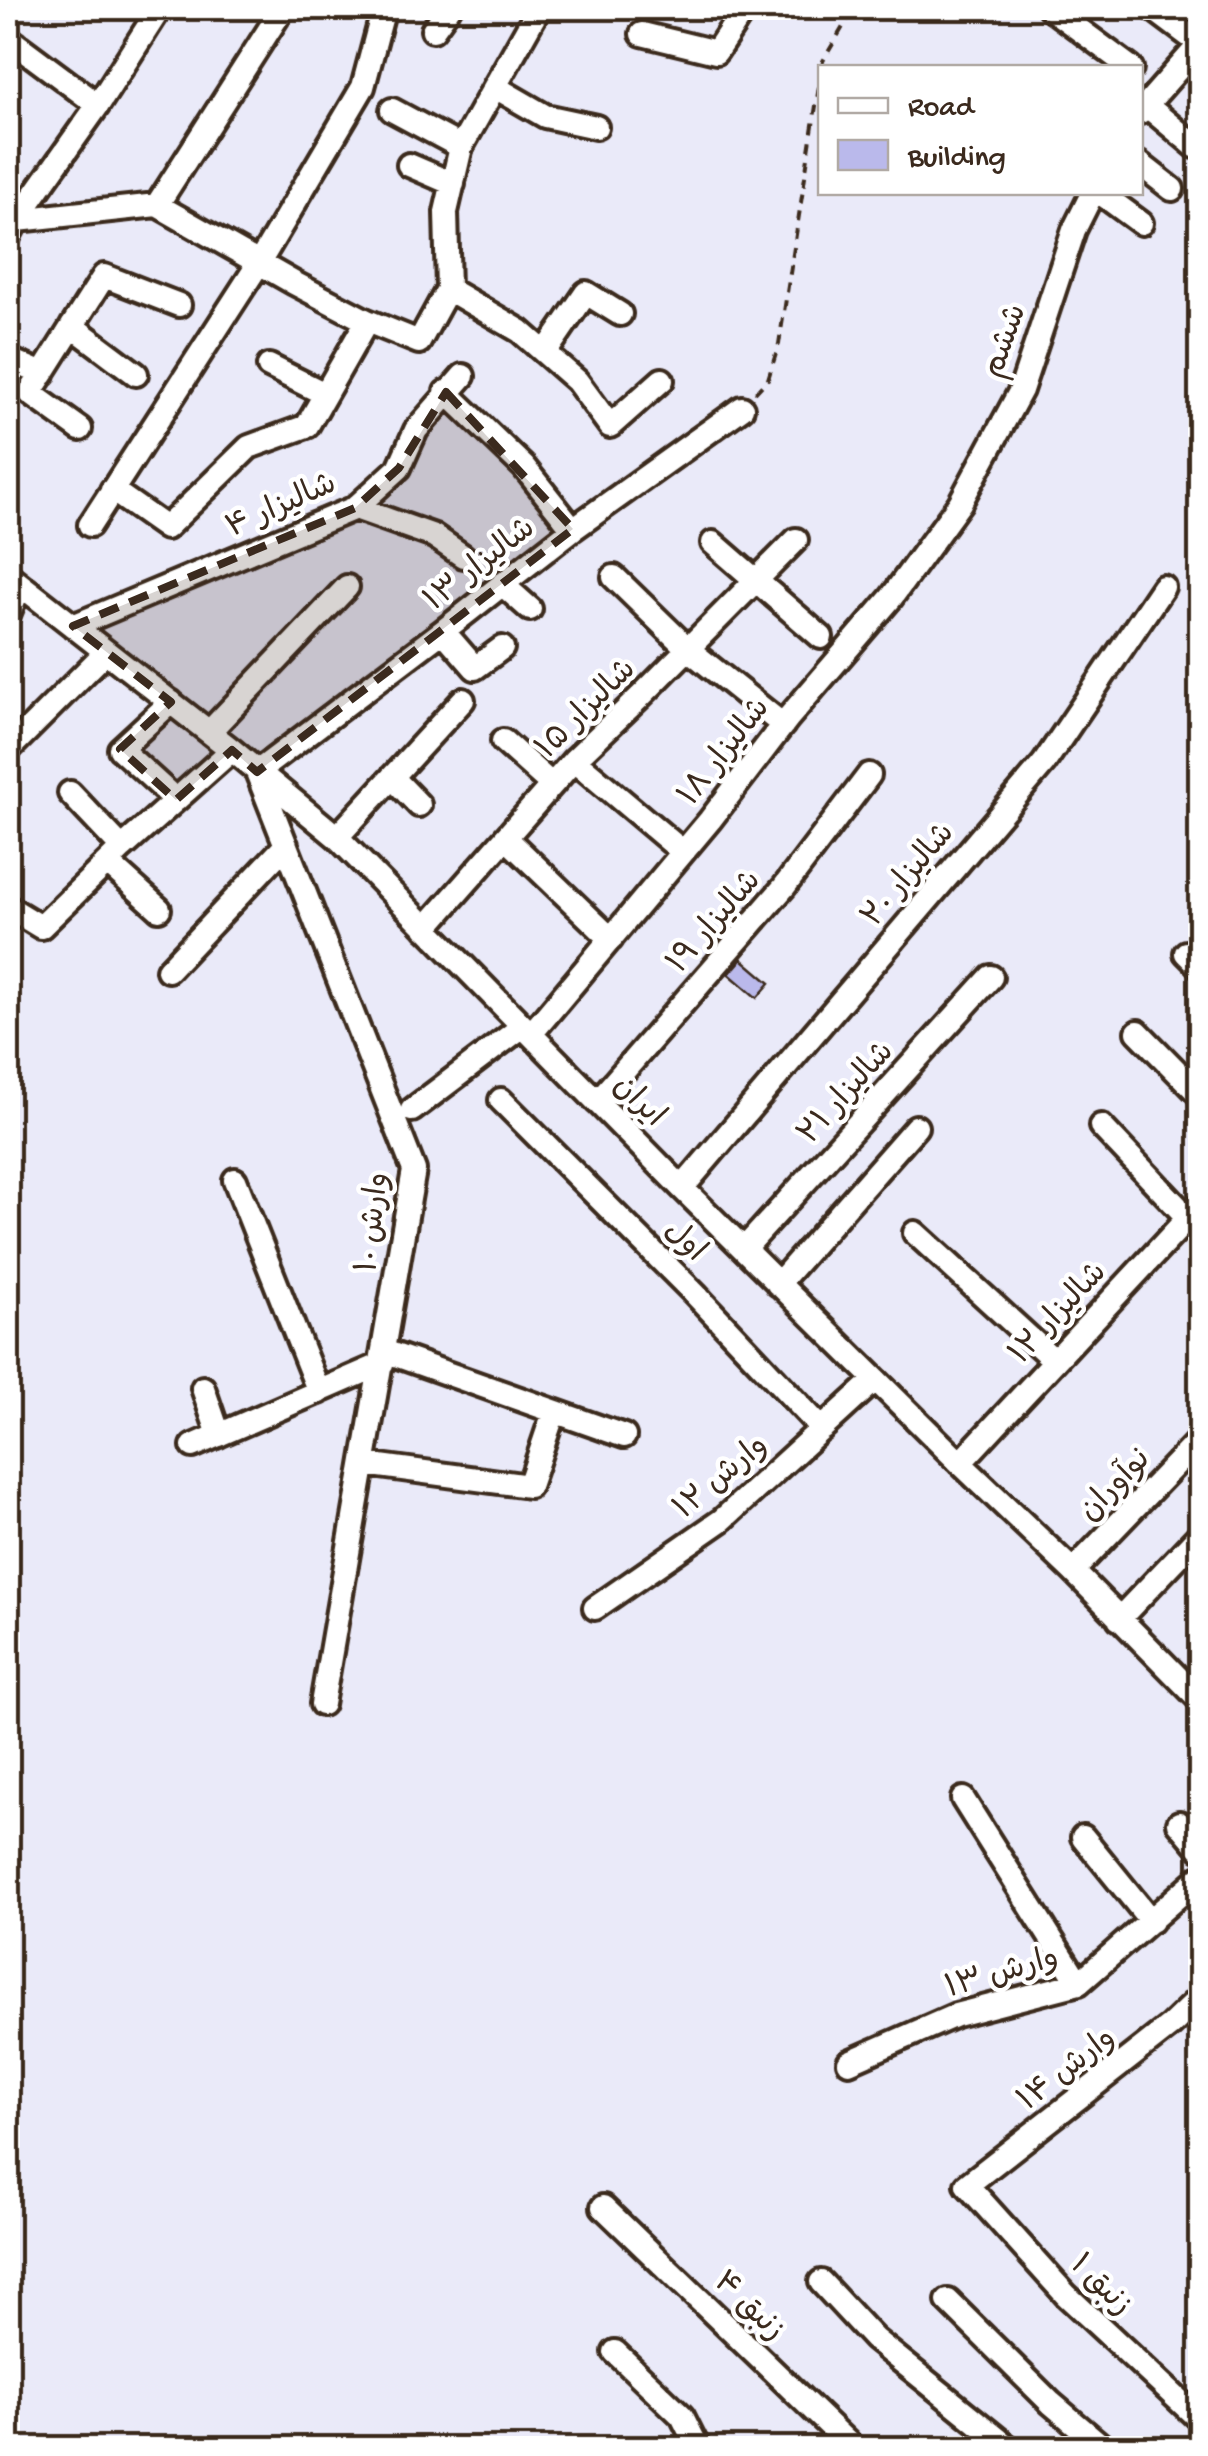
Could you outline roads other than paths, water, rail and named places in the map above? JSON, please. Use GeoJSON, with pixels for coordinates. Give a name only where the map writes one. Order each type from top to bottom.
{"type":"FeatureCollection","features":[{"type":"Feature","properties":{"kind":"street"},"geometry":{"type":"LineString","coordinates":[[10,226],[98,105],[160,8]]}},
{"type":"Feature","properties":{"kind":"street"},"geometry":{"type":"LineString","coordinates":[[157,205],[283,8]]}},
{"type":"Feature","properties":{"kind":"street"},"geometry":{"type":"LineString","coordinates":[[90,525],[258,263],[364,87],[384,8]]}},
{"type":"Feature","properties":{"kind":"street"},"geometry":{"type":"LineString","coordinates":[[434,30],[449,8]]}},
{"type":"Feature","properties":{"kind":"street"},"geometry":{"type":"LineString","coordinates":[[10,226],[157,205],[366,321],[419,342],[448,290],[446,212],[461,147],[539,8]]}},
{"type":"Feature","properties":{"kind":"street"},"geometry":{"type":"LineString","coordinates":[[642,34],[716,52],[745,8]]}},
{"type":"Feature","properties":{"kind":"street"},"geometry":{"type":"LineString","coordinates":[[1050,8],[1127,65]]}},
{"type":"Feature","properties":{"kind":"street"},"geometry":{"type":"LineString","coordinates":[[1152,8],[1197,54],[1149,102],[1195,146]]}},
{"type":"Feature","properties":{"kind":"street"},"geometry":{"type":"LineString","coordinates":[[8,38],[98,105]]}},
{"type":"Feature","properties":{"kind":"street"},"geometry":{"type":"LineString","coordinates":[[495,87],[545,116],[596,127]]}},
{"type":"Feature","properties":{"kind":"street"},"geometry":{"type":"LineString","coordinates":[[392,110],[461,147]]}},
{"type":"Feature","properties":{"kind":"street"},"geometry":{"type":"LineString","coordinates":[[409,164],[452,184]]}},
{"type":"Feature","properties":{"kind":"street"},"geometry":{"type":"LineString","coordinates":[[1143,166],[1172,189]]}},
{"type":"Feature","properties":{"kind":"street","name":"ششم"},"geometry":{"type":"LineString","coordinates":[[960,503],[1021,390],[1074,230],[1094,195]]}},
{"type":"Feature","properties":{"kind":"street"},"geometry":{"type":"LineString","coordinates":[[1100,195],[1140,222]]}},
{"type":"Feature","properties":{"kind":"street"},"geometry":{"type":"LineString","coordinates":[[80,428],[30,392],[104,276],[178,305]]}},
{"type":"Feature","properties":{"kind":"street"},"geometry":{"type":"LineString","coordinates":[[448,290],[520,330],[576,381],[610,426],[662,380]]}},
{"type":"Feature","properties":{"kind":"street"},"geometry":{"type":"LineString","coordinates":[[546,353],[586,293],[620,314]]}},
{"type":"Feature","properties":{"kind":"street"},"geometry":{"type":"LineString","coordinates":[[112,490],[166,528],[248,447],[306,426],[366,321]]}},
{"type":"Feature","properties":{"kind":"street"},"geometry":{"type":"LineString","coordinates":[[72,326],[136,374]]}},
{"type":"Feature","properties":{"kind":"street"},"geometry":{"type":"LineString","coordinates":[[8,359],[43,374]]}},
{"type":"Feature","properties":{"kind":"street"},"geometry":{"type":"LineString","coordinates":[[269,366],[325,394]]}},
{"type":"Feature","properties":{"kind":"street","name":"شالیزار ۴"},"geometry":{"type":"LineString","coordinates":[[73,626],[355,508],[399,468],[416,430],[454,384],[573,529]]}},
{"type":"Feature","properties":{"kind":"street","name":"شالیزار ۱۳"},"geometry":{"type":"LineString","coordinates":[[256,772],[573,529],[742,408]]}},
{"type":"Feature","properties":{"kind":"street","name":"شالیزار ۱۸"},"geometry":{"type":"LineString","coordinates":[[412,1110],[527,1030],[611,939],[891,598],[960,503]]}},
{"type":"Feature","properties":{"kind":"street"},"geometry":{"type":"LineString","coordinates":[[355,508],[434,536],[463,556]]}},
{"type":"Feature","properties":{"kind":"street","name":"شالیزار ۱۵"},"geometry":{"type":"LineString","coordinates":[[426,928],[574,760],[796,540]]}},
{"type":"Feature","properties":{"kind":"street"},"geometry":{"type":"LineString","coordinates":[[712,543],[822,637]]}},
{"type":"Feature","properties":{"kind":"street"},"geometry":{"type":"LineString","coordinates":[[614,577],[688,650],[783,725]]}},
{"type":"Feature","properties":{"kind":"street"},"geometry":{"type":"LineString","coordinates":[[8,614],[14,580]]}},
{"type":"Feature","properties":{"kind":"street","name":"ایران"},"geometry":{"type":"LineString","coordinates":[[14,580],[337,837],[682,1188],[1200,1700]]}},
{"type":"Feature","properties":{"kind":"street"},"geometry":{"type":"LineString","coordinates":[[502,584],[530,609]]}},
{"type":"Feature","properties":{"kind":"street"},"geometry":{"type":"LineString","coordinates":[[209,732],[347,588]]}},
{"type":"Feature","properties":{"kind":"street","name":"شالیزار ۲۰"},"geometry":{"type":"LineString","coordinates":[[682,1188],[1044,763],[1163,588]]}},
{"type":"Feature","properties":{"kind":"street"},"geometry":{"type":"LineString","coordinates":[[443,631],[475,668],[502,648]]}},
{"type":"Feature","properties":{"kind":"street"},"geometry":{"type":"LineString","coordinates":[[11,747],[106,652]]}},
{"type":"Feature","properties":{"kind":"street"},"geometry":{"type":"LineString","coordinates":[[337,837],[463,700]]}},
{"type":"Feature","properties":{"kind":"street"},"geometry":{"type":"LineString","coordinates":[[171,702],[120,749],[176,800]]}},
{"type":"Feature","properties":{"kind":"street"},"geometry":{"type":"LineString","coordinates":[[503,741],[552,785]]}},
{"type":"Feature","properties":{"kind":"street"},"geometry":{"type":"LineString","coordinates":[[8,907],[41,927],[232,750]]}},
{"type":"Feature","properties":{"kind":"street"},"geometry":{"type":"LineString","coordinates":[[574,760],[683,852]]}},
{"type":"Feature","properties":{"kind":"street","name":"وارش ۱۰"},"geometry":{"type":"LineString","coordinates":[[256,772],[414,1170],[322,1704]]}},
{"type":"Feature","properties":{"kind":"street","name":"شالیزار ۱۹"},"geometry":{"type":"LineString","coordinates":[[597,1102],[784,887],[869,775]]}},
{"type":"Feature","properties":{"kind":"street"},"geometry":{"type":"LineString","coordinates":[[392,777],[419,805]]}},
{"type":"Feature","properties":{"kind":"street"},"geometry":{"type":"LineString","coordinates":[[70,792],[158,909]]}},
{"type":"Feature","properties":{"kind":"street"},"geometry":{"type":"LineString","coordinates":[[506,838],[611,939]]}},
{"type":"Feature","properties":{"kind":"street"},"geometry":{"type":"LineString","coordinates":[[168,970],[286,845]]}},
{"type":"Feature","properties":{"kind":"street","name":"شالیزار ۲۱"},"geometry":{"type":"LineString","coordinates":[[744,1249],[991,977]]}},
{"type":"Feature","properties":{"kind":"street"},"geometry":{"type":"LineString","coordinates":[[1138,1032],[1200,1096]]}},
{"type":"Feature","properties":{"kind":"street","name":"اول"},"geometry":{"type":"LineString","coordinates":[[501,1100],[696,1294],[822,1428]]}},
{"type":"Feature","properties":{"kind":"street"},"geometry":{"type":"LineString","coordinates":[[778,1284],[916,1126]]}},
{"type":"Feature","properties":{"kind":"street"},"geometry":{"type":"LineString","coordinates":[[1101,1126],[1194,1211]]}},
{"type":"Feature","properties":{"kind":"street"},"geometry":{"type":"LineString","coordinates":[[235,1180],[319,1392]]}},
{"type":"Feature","properties":{"kind":"street","name":"شالیزار ۱۲"},"geometry":{"type":"LineString","coordinates":[[960,1462],[1194,1211]]}},
{"type":"Feature","properties":{"kind":"street"},"geometry":{"type":"LineString","coordinates":[[915,1233],[1055,1361]]}},
{"type":"Feature","properties":{"kind":"street"},"geometry":{"type":"LineString","coordinates":[[193,1446],[319,1392],[383,1358],[624,1436]]}},
{"type":"Feature","properties":{"kind":"street","name":"وارش ۱۲"},"geometry":{"type":"LineString","coordinates":[[595,1608],[722,1520],[875,1380]]}},
{"type":"Feature","properties":{"kind":"street"},"geometry":{"type":"LineString","coordinates":[[203,1388],[220,1435]]}},
{"type":"Feature","properties":{"kind":"street"},"geometry":{"type":"LineString","coordinates":[[365,1464],[529,1486],[554,1412]]}},
{"type":"Feature","properties":{"kind":"street","name":"نوآوران"},"geometry":{"type":"LineString","coordinates":[[1073,1571],[1200,1439]]}},
{"type":"Feature","properties":{"kind":"street"},"geometry":{"type":"LineString","coordinates":[[1118,1619],[1200,1534]]}},
{"type":"Feature","properties":{"kind":"street"},"geometry":{"type":"LineString","coordinates":[[964,1799],[1080,1983]]}},
{"type":"Feature","properties":{"kind":"street"},"geometry":{"type":"LineString","coordinates":[[1178,1824],[1200,1848]]}},
{"type":"Feature","properties":{"kind":"street"},"geometry":{"type":"LineString","coordinates":[[1083,1837],[1150,1920]]}},
{"type":"Feature","properties":{"kind":"street","name":"وارش ۱۳"},"geometry":{"type":"LineString","coordinates":[[848,2062],[956,2014],[1080,1983],[1200,1876]]}},
{"type":"Feature","properties":{"kind":"street","name":"وارش ۱۴"},"geometry":{"type":"LineString","coordinates":[[968,2185],[1170,2026],[1200,1997]]}},
{"type":"Feature","properties":{"kind":"street","name":"زنبق ۱"},"geometry":{"type":"LineString","coordinates":[[968,2185],[1066,2294],[1200,2420]]}},
{"type":"Feature","properties":{"kind":"street","name":"زنبق ۴"},"geometry":{"type":"LineString","coordinates":[[603,2207],[853,2448]]}},
{"type":"Feature","properties":{"kind":"street"},"geometry":{"type":"LineString","coordinates":[[821,2282],[874,2339],[1010,2448]]}},
{"type":"Feature","properties":{"kind":"street"},"geometry":{"type":"LineString","coordinates":[[948,2300],[1051,2403],[1104,2448]]}},
{"type":"Feature","properties":{"kind":"street"},"geometry":{"type":"LineString","coordinates":[[614,2352],[682,2416],[698,2448]]}}]}
